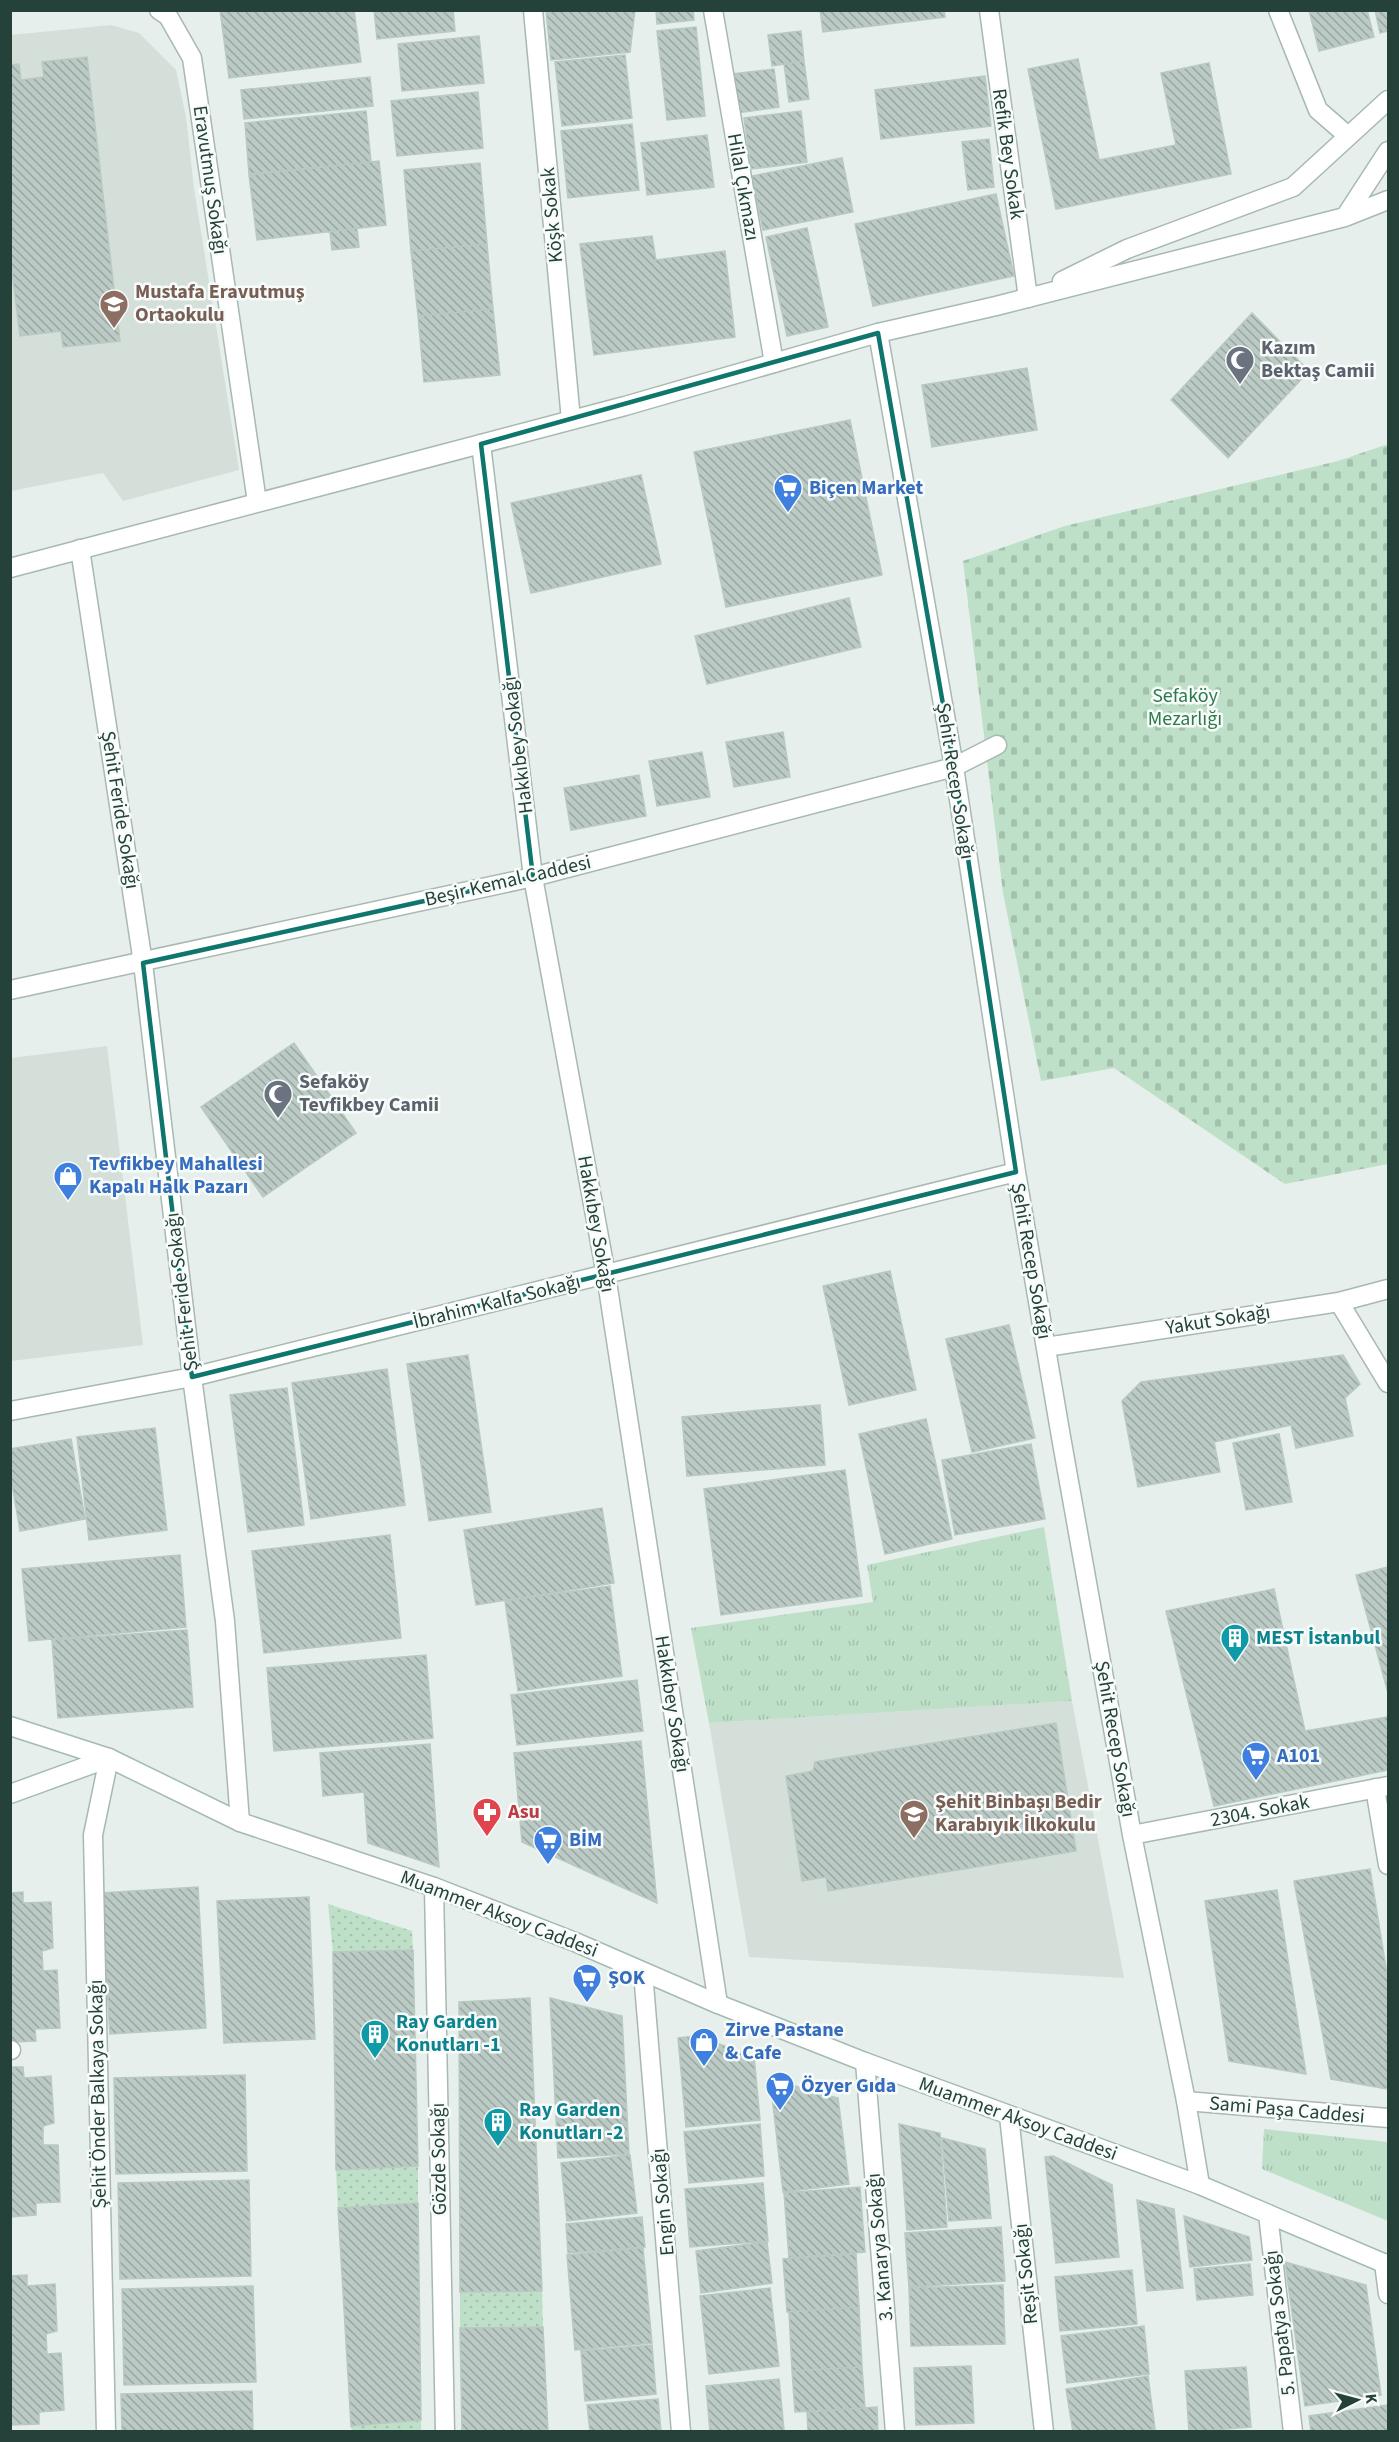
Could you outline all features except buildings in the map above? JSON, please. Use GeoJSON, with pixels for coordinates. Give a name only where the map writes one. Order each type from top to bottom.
{"type":"FeatureCollection","features":[{"type":"Feature","properties":{"kind":"street","name":"Eravutmuş Sokağı"},"geometry":{"type":"LineString","coordinates":[[159,10],[168,16],[192,58],[257,502]]}},
{"type":"Feature","properties":{"kind":"street","name":"Köşk Sokak"},"geometry":{"type":"LineString","coordinates":[[533,10],[571,420]]}},
{"type":"Feature","properties":{"kind":"street","name":"Hilal Çıkmazı"},"geometry":{"type":"LineString","coordinates":[[712,10],[774,363]]}},
{"type":"Feature","properties":{"kind":"street","name":"Refik Bey Sokak"},"geometry":{"type":"LineString","coordinates":[[988,10],[1028,298]]}},
{"type":"Feature","properties":{"kind":"street"},"geometry":{"type":"LineString","coordinates":[[1278,10],[1318,110],[1348,136]]}},
{"type":"Feature","properties":{"kind":"street"},"geometry":{"type":"LineString","coordinates":[[1028,298],[1127,249],[1293,187],[1389,100]]}},
{"type":"Feature","properties":{"kind":"street"},"geometry":{"type":"LineString","coordinates":[[1345,217],[1389,151]]}},
{"type":"Feature","properties":{"kind":"street"},"geometry":{"type":"LineString","coordinates":[[10,568],[571,420],[878,333],[1028,298],[1345,217],[1389,200]]}},
{"type":"Feature","properties":{"kind":"street","name":"Şehit Recep Sokağı"},"geometry":{"type":"LineString","coordinates":[[878,333],[954,767],[1016,1172],[1046,1347],[1132,1835],[1186,2101],[1200,2185]]}},
{"type":"Feature","properties":{"kind":"street","name":"Hakkıbey Sokağı"},"geometry":{"type":"LineString","coordinates":[[481,444],[534,877],[606,1275],[718,2004]]}},
{"type":"Feature","properties":{"kind":"street","name":"Şehit Feride Sokağı"},"geometry":{"type":"LineString","coordinates":[[80,549],[143,963],[192,1377],[225,1621],[240,1822]]}},
{"type":"Feature","properties":{"kind":"street","name":"Beşir Kemal Caddesi"},"geometry":{"type":"LineString","coordinates":[[10,990],[534,877],[954,767],[997,745]]}},
{"type":"Feature","properties":{"kind":"street","name":"İbrahim Kalfa Sokağı"},"geometry":{"type":"LineString","coordinates":[[10,1411],[192,1377],[1016,1172]]}},
{"type":"Feature","properties":{"kind":"street","name":"Yakut Sokağı"},"geometry":{"type":"LineString","coordinates":[[1046,1347],[1339,1302],[1389,1289]]}},
{"type":"Feature","properties":{"kind":"street"},"geometry":{"type":"LineString","coordinates":[[1339,1302],[1389,1383]]}},
{"type":"Feature","properties":{"kind":"street","name":"Muammer Aksoy Caddesi"},"geometry":{"type":"LineString","coordinates":[[10,1726],[109,1758],[240,1822],[434,1887],[576,1942],[718,2004],[865,2062],[1200,2185],[1386,2264]]}},
{"type":"Feature","properties":{"kind":"street"},"geometry":{"type":"LineString","coordinates":[[10,1794],[109,1758]]}},
{"type":"Feature","properties":{"kind":"street","name":"Şehit Önder Balkaya Sokağı"},"geometry":{"type":"LineString","coordinates":[[106,2432],[93,1835],[109,1758]]}},
{"type":"Feature","properties":{"kind":"street"},"geometry":{"type":"LineString","coordinates":[[1382,1787],[1389,1865]]}},
{"type":"Feature","properties":{"kind":"street","name":"2304. Sokak"},"geometry":{"type":"LineString","coordinates":[[1132,1835],[1382,1787]]}},
{"type":"Feature","properties":{"kind":"street","name":"Gözde Sokağı"},"geometry":{"type":"LineString","coordinates":[[434,1887],[445,2432]]}},
{"type":"Feature","properties":{"kind":"street","name":"Engin Sokağı"},"geometry":{"type":"LineString","coordinates":[[643,1972],[681,2432]]}},
{"type":"Feature","properties":{"kind":"street","name":"3. Kanarya Sokağı"},"geometry":{"type":"LineString","coordinates":[[865,2062],[895,2432]]}},
{"type":"Feature","properties":{"kind":"street","name":"Sami Paşa Caddesi"},"geometry":{"type":"LineString","coordinates":[[1186,2101],[1389,2118]]}},
{"type":"Feature","properties":{"kind":"street","name":"Reşit Sokağı"},"geometry":{"type":"LineString","coordinates":[[1009,2116],[1044,2432]]}},
{"type":"Feature","properties":{"kind":"street","name":"5. Papatya Sokağı"},"geometry":{"type":"LineString","coordinates":[[1268,2214],[1293,2432]]}},
{"type":"Feature","properties":{"kind":"street"},"geometry":{"type":"LineString","coordinates":[[1386,2264],[1389,2294]]}},
{"type":"Feature","properties":{"kind":"highlighted area"},"geometry":{"type":"Polygon","coordinates":[[[878,333],[954,767],[1016,1172],[192,1377],[143,963],[533,877],[481,444],[878,333]]]}},
{"type":"Feature","properties":{"kind":"shaded area","name":"Mustafa Eravutmuş Ortaokulu"},"geometry":{"type":"Polygon","coordinates":[[[111,25],[139,33],[176,70],[186,117],[194,188],[239,470],[123,501],[103,473],[11,491],[11,35],[111,25]]]}},
{"type":"Feature","properties":{"kind":"shaded area","name":"Tevfikbey Mahallesi Kapalı Halk Pazarı"},"geometry":{"type":"Polygon","coordinates":[[[107,1046],[143,1345],[11,1361],[11,1058],[107,1046]]]}},
{"type":"Feature","properties":{"kind":"shaded area","name":"Şehit Binbaşı Bedir Karabıyık İlkokulu"},"geometry":{"type":"Polygon","coordinates":[[[1072,1701],[1124,1978],[749,1957],[709,1723],[1072,1701]]]}},
{"type":"Feature","properties":{"kind":"green space","name":"Sefaköy Mezarlığı"},"geometry":{"type":"Polygon","coordinates":[[[1388,444],[1388,1164],[1285,1184],[1114,1068],[1041,1081],[1003,893],[963,561],[1065,526],[1338,461],[1388,444]]]}},
{"type":"Feature","properties":{"kind":"green space"},"geometry":{"type":"Polygon","coordinates":[[[1044,1527],[1072,1701],[709,1723],[691,1628],[873,1602],[867,1565],[1044,1527]]]}},
{"type":"Feature","properties":{"kind":"green space"},"geometry":{"type":"Polygon","coordinates":[[[328,1904],[412,1931],[413,1950],[333,1952],[328,1904]]]}},
{"type":"Feature","properties":{"kind":"green space"},"geometry":{"type":"Polygon","coordinates":[[[1264,2129],[1388,2142],[1388,2221],[1262,2169],[1264,2129]]]}},
{"type":"Feature","properties":{"kind":"green space"},"geometry":{"type":"Polygon","coordinates":[[[418,2166],[418,2203],[338,2208],[336,2170],[418,2166]]]}},
{"type":"Feature","properties":{"kind":"green space"},"geometry":{"type":"Polygon","coordinates":[[[542,2291],[543,2327],[460,2328],[460,2292],[542,2291]]]}},
{"type":"Feature","properties":{"kind":"green space"},"geometry":{"type":"Polygon","coordinates":[[[421,2420],[421,2431],[352,2431],[351,2426],[421,2420]]]}},
{"type":"Feature","properties":{"kind":"place","name":"Mustafa Eravutmuş Ortaokulu"},"geometry":{"type":"Point","coordinates":[114,330]}},
{"type":"Feature","properties":{"kind":"place","name":"Kazım Bektaş Camii"},"geometry":{"type":"Point","coordinates":[1240,386]}},
{"type":"Feature","properties":{"kind":"place","name":"Biçen Market"},"geometry":{"type":"Point","coordinates":[788,514]}},
{"type":"Feature","properties":{"kind":"place","name":"Sefaköy Tevfikbey Camii"},"geometry":{"type":"Point","coordinates":[278,1120]}},
{"type":"Feature","properties":{"kind":"place","name":"Tevfikbey Mahallesi Kapalı Halk Pazarı"},"geometry":{"type":"Point","coordinates":[68,1202]}},
{"type":"Feature","properties":{"kind":"place","name":"MEST İstanbul"},"geometry":{"type":"Point","coordinates":[1235,1664]}},
{"type":"Feature","properties":{"kind":"place","name":"A101"},"geometry":{"type":"Point","coordinates":[1256,1782]}},
{"type":"Feature","properties":{"kind":"place","name":"Asu"},"geometry":{"type":"Point","coordinates":[487,1838]}},
{"type":"Feature","properties":{"kind":"place","name":"Şehit Binbaşı Bedir Karabıyık İlkokulu"},"geometry":{"type":"Point","coordinates":[914,1840]}},
{"type":"Feature","properties":{"kind":"place","name":"BİM"},"geometry":{"type":"Point","coordinates":[548,1866]}},
{"type":"Feature","properties":{"kind":"place","name":"ŞOK"},"geometry":{"type":"Point","coordinates":[587,2004]}},
{"type":"Feature","properties":{"kind":"place","name":"Ray Garden Konutları -1"},"geometry":{"type":"Point","coordinates":[375,2060]}},
{"type":"Feature","properties":{"kind":"place","name":"Zirve Pastane & Cafe"},"geometry":{"type":"Point","coordinates":[704,2068]}},
{"type":"Feature","properties":{"kind":"place","name":"Özyer Gıda"},"geometry":{"type":"Point","coordinates":[780,2112]}},
{"type":"Feature","properties":{"kind":"place","name":"Ray Garden Konutları -2"},"geometry":{"type":"Point","coordinates":[498,2148]}}]}
